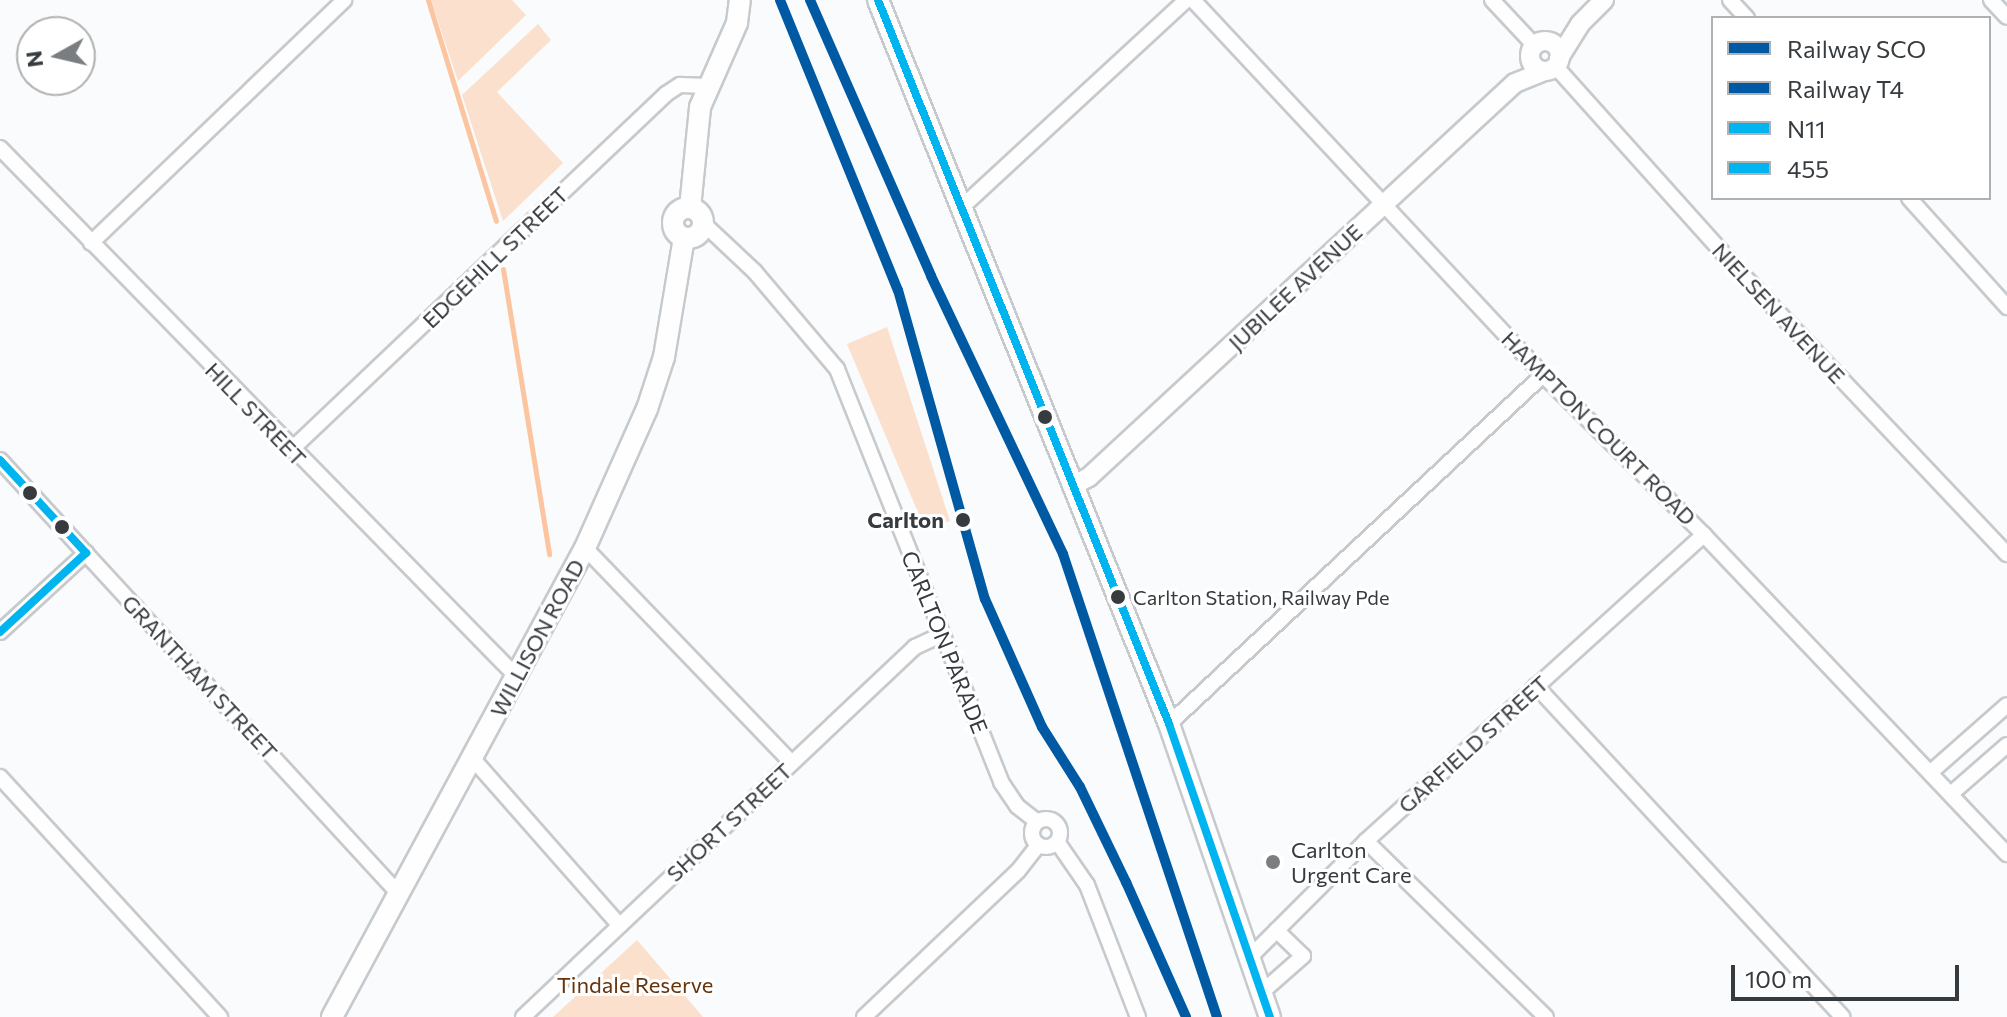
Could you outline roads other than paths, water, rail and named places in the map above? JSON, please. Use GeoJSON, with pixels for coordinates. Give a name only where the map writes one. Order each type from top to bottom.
{"type":"FeatureCollection","features":[{"type":"Feature","properties":{"kind":"main road"},"geometry":{"type":"LineString","coordinates":[[696,216],[694,147],[708,86],[737,23],[740,0]]}},
{"type":"Feature","properties":{"kind":"main road"},"geometry":{"type":"LineString","coordinates":[[878,0],[1169,724],[1270,1017]]}},
{"type":"Feature","properties":{"kind":"main road","name":"WILLISON ROAD"},"geometry":{"type":"LineString","coordinates":[[332,1017],[585,548],[647,409],[664,357],[684,238],[697,235],[696,216]]}},
{"type":"Feature","properties":{"kind":"street"},"geometry":{"type":"LineString","coordinates":[[91,243],[344,0]]}},
{"type":"Feature","properties":{"kind":"street"},"geometry":{"type":"LineString","coordinates":[[962,207],[1186,0]]}},
{"type":"Feature","properties":{"kind":"street","name":"HAMPTON COURT ROAD"},"geometry":{"type":"LineString","coordinates":[[1193,0],[1543,375],[1704,535],[2007,854]]}},
{"type":"Feature","properties":{"kind":"street"},"geometry":{"type":"LineString","coordinates":[[1492,0],[1553,65]]}},
{"type":"Feature","properties":{"kind":"street"},"geometry":{"type":"LineString","coordinates":[[1553,65],[1580,24],[1604,0]]}},
{"type":"Feature","properties":{"kind":"street"},"geometry":{"type":"LineString","coordinates":[[1730,0],[1745,16]]}},
{"type":"Feature","properties":{"kind":"street"},"geometry":{"type":"LineString","coordinates":[[1991,0],[2007,17]]}},
{"type":"Feature","properties":{"kind":"street"},"geometry":{"type":"LineString","coordinates":[[1538,48],[1580,24]]}},
{"type":"Feature","properties":{"kind":"street"},"geometry":{"type":"LineString","coordinates":[[1538,48],[1553,65]]}},
{"type":"Feature","properties":{"kind":"street","name":"JUBILEE AVENUE"},"geometry":{"type":"LineString","coordinates":[[1072,486],[1089,477],[1515,83],[1538,48]]}},
{"type":"Feature","properties":{"kind":"street","name":"JUBILEE AVENUE"},"geometry":{"type":"LineString","coordinates":[[1515,83],[1553,65]]}},
{"type":"Feature","properties":{"kind":"street","name":"NIELSEN AVENUE"},"geometry":{"type":"LineString","coordinates":[[1553,65],[1741,273],[2007,554]]}},
{"type":"Feature","properties":{"kind":"street","name":"EDGEHILL STREET"},"geometry":{"type":"LineString","coordinates":[[291,450],[666,94],[680,85],[708,86]]}},
{"type":"Feature","properties":{"kind":"street","name":"HILL STREET"},"geometry":{"type":"LineString","coordinates":[[0,148],[291,450],[516,676]]}},
{"type":"Feature","properties":{"kind":"street"},"geometry":{"type":"LineString","coordinates":[[1911,200],[2007,307]]}},
{"type":"Feature","properties":{"kind":"street","name":"CARLTON PARADE"},"geometry":{"type":"LineString","coordinates":[[696,216],[765,283],[837,369],[1001,782],[1017,806],[1036,821]]}},
{"type":"Feature","properties":{"kind":"street"},"geometry":{"type":"LineString","coordinates":[[1169,724],[1543,375]]}},
{"type":"Feature","properties":{"kind":"street","name":"GRANTHAM STREET"},"geometry":{"type":"LineString","coordinates":[[0,460],[399,894]]}},
{"type":"Feature","properties":{"kind":"street","name":"GARFIELD STREET"},"geometry":{"type":"LineString","coordinates":[[1248,959],[1366,841],[1704,535]]}},
{"type":"Feature","properties":{"kind":"street"},"geometry":{"type":"LineString","coordinates":[[585,548],[792,763]]}},
{"type":"Feature","properties":{"kind":"street"},"geometry":{"type":"LineString","coordinates":[[0,632],[86,553]]}},
{"type":"Feature","properties":{"kind":"street","name":"SHORT STREET"},"geometry":{"type":"LineString","coordinates":[[523,1017],[915,647],[941,635]]}},
{"type":"Feature","properties":{"kind":"street"},"geometry":{"type":"LineString","coordinates":[[1536,686],[1842,1017]]}},
{"type":"Feature","properties":{"kind":"street"},"geometry":{"type":"LineString","coordinates":[[1931,772],[2007,705]]}},
{"type":"Feature","properties":{"kind":"street"},"geometry":{"type":"LineString","coordinates":[[1952,793],[2007,745]]}},
{"type":"Feature","properties":{"kind":"street"},"geometry":{"type":"LineString","coordinates":[[473,759],[620,926]]}},
{"type":"Feature","properties":{"kind":"street"},"geometry":{"type":"LineString","coordinates":[[0,777],[220,1017]]}},
{"type":"Feature","properties":{"kind":"street"},"geometry":{"type":"LineString","coordinates":[[1058,843],[1049,848],[1038,845],[1033,837],[1036,821],[1051,819],[1058,825],[1058,843],[1087,885],[1138,1017]]}},
{"type":"Feature","properties":{"kind":"street"},"geometry":{"type":"LineString","coordinates":[[1366,841],[1546,1017]]}},
{"type":"Feature","properties":{"kind":"street"},"geometry":{"type":"LineString","coordinates":[[864,1017],[1018,871],[1038,845]]}},
{"type":"Feature","properties":{"kind":"street"},"geometry":{"type":"LineString","coordinates":[[1261,993],[1303,956],[1276,930]]}},
{"type":"Feature","properties":{"kind":"waterway"},"geometry":{"type":"LineString","coordinates":[[428,0],[496,221]]}},
{"type":"Feature","properties":{"kind":"waterway"},"geometry":{"type":"LineString","coordinates":[[503,269],[549,554]]}},
{"type":"Feature","properties":{"kind":"rail line","name":"SCO"},"geometry":{"type":"LineString","coordinates":[[780,0],[898,290],[985,599],[1042,727],[1080,787],[1126,882],[1186,1017]]}},
{"type":"Feature","properties":{"kind":"rail line","name":"T4"},"geometry":{"type":"LineString","coordinates":[[810,0],[931,276],[1063,554],[1217,1017]]}},
{"type":"Feature","properties":{"kind":"place","name":"Carlton"},"geometry":{"type":"Point","coordinates":[963,520]}},
{"type":"Feature","properties":{"kind":"place","name":"Carlton Station, Railway Pde"},"geometry":{"type":"Point","coordinates":[1118,597]}},
{"type":"Feature","properties":{"kind":"place","name":"Carlton Urgent Care"},"geometry":{"type":"Point","coordinates":[1273,862]}},
{"type":"Feature","properties":{"kind":"park label","name":"Tindale Reserve"},"geometry":{"type":"Point","coordinates":[635,985]}}]}
